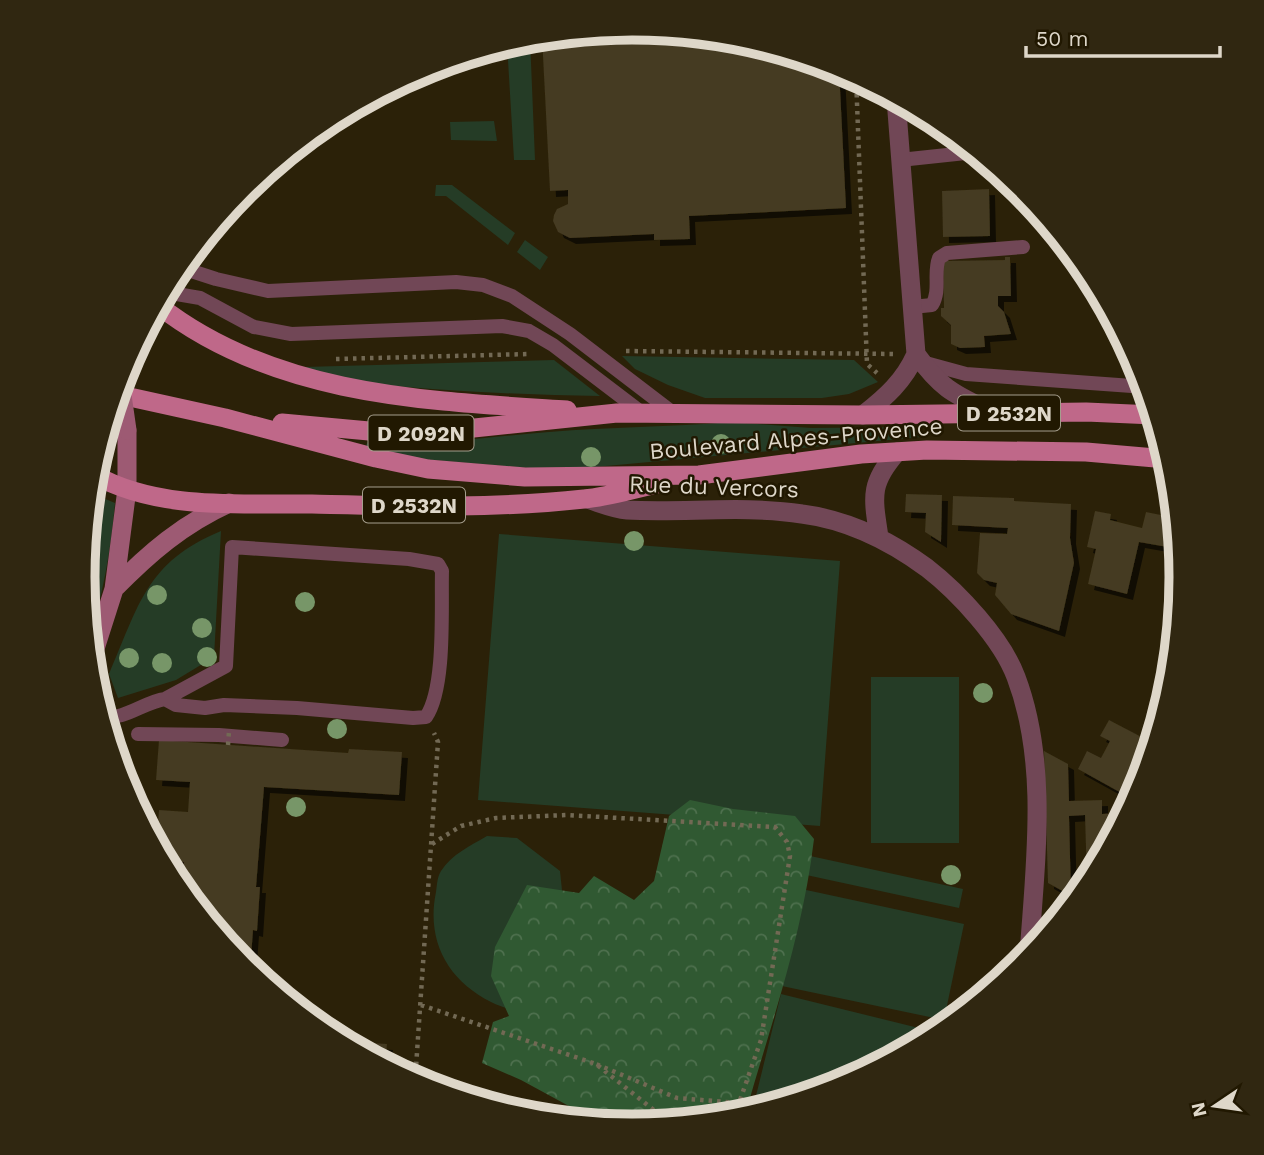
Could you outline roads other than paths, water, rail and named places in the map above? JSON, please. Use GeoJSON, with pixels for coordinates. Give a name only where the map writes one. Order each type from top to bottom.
{"type":"FeatureCollection","features":[{"type":"Feature","properties":{"kind":"main road","name":"D 2532N"},"geometry":{"type":"LineString","coordinates":[[166,311],[207,338],[270,367],[341,387],[413,398],[617,413]]}},
{"type":"Feature","properties":{"kind":"main road","name":"Boulevard Alpes-Provence"},"geometry":{"type":"LineString","coordinates":[[126,396],[428,469],[525,477],[699,475],[795,461],[897,452],[1086,452],[1155,457]]}},
{"type":"Feature","properties":{"kind":"main road"},"geometry":{"type":"LineString","coordinates":[[98,639],[114,589],[127,489],[127,430],[123,404]]}},
{"type":"Feature","properties":{"kind":"main road","name":"Boulevard Alpes-Provence"},"geometry":{"type":"LineString","coordinates":[[225,418],[380,432],[426,433],[641,412],[863,415],[1086,412],[1144,415]]}},
{"type":"Feature","properties":{"kind":"main road","name":"D 2532N"},"geometry":{"type":"LineString","coordinates":[[104,479],[127,489],[175,499],[229,503],[385,506],[525,504],[587,499],[699,475]]}},
{"type":"Feature","properties":{"kind":"main road"},"geometry":{"type":"LineString","coordinates":[[114,589],[154,549],[182,527],[229,503]]}},
{"type":"Feature","properties":{"kind":"street"},"geometry":{"type":"LineString","coordinates":[[897,110],[912,307],[919,358],[935,380],[948,391],[993,413]]}},
{"type":"Feature","properties":{"kind":"street"},"geometry":{"type":"LineString","coordinates":[[863,415],[898,384],[919,358]]}},
{"type":"Feature","properties":{"kind":"street"},"geometry":{"type":"LineString","coordinates":[[879,537],[875,486],[881,470],[897,452]]}},
{"type":"Feature","properties":{"kind":"street","name":"Rue du Vercors"},"geometry":{"type":"LineString","coordinates":[[587,499],[625,510],[695,509],[802,513],[852,525],[879,537],[902,549],[951,586],[999,645],[1016,675],[1025,707],[1035,769],[1038,827],[1030,938]]}},
{"type":"Feature","properties":{"kind":"lane"},"geometry":{"type":"LineString","coordinates":[[900,160],[962,153]]}},
{"type":"Feature","properties":{"kind":"lane"},"geometry":{"type":"LineString","coordinates":[[912,307],[932,305],[936,299],[936,264],[939,257],[947,253],[1023,247]]}},
{"type":"Feature","properties":{"kind":"lane"},"geometry":{"type":"LineString","coordinates":[[191,271],[268,290],[456,282],[483,285],[512,296],[570,334],[673,412]]}},
{"type":"Feature","properties":{"kind":"lane"},"geometry":{"type":"LineString","coordinates":[[176,294],[200,298],[254,327],[291,334],[502,326],[529,331],[553,345],[641,412]]}},
{"type":"Feature","properties":{"kind":"lane"},"geometry":{"type":"LineString","coordinates":[[919,358],[965,374],[1134,386]]}},
{"type":"Feature","properties":{"kind":"lane"},"geometry":{"type":"LineString","coordinates":[[114,719],[166,699],[226,666],[232,547],[431,562],[438,565],[442,571],[439,663],[432,708],[426,717],[224,705],[205,708],[177,705],[166,699]]}},
{"type":"Feature","properties":{"kind":"lane"},"geometry":{"type":"LineString","coordinates":[[138,734],[219,735],[282,740]]}}]}
